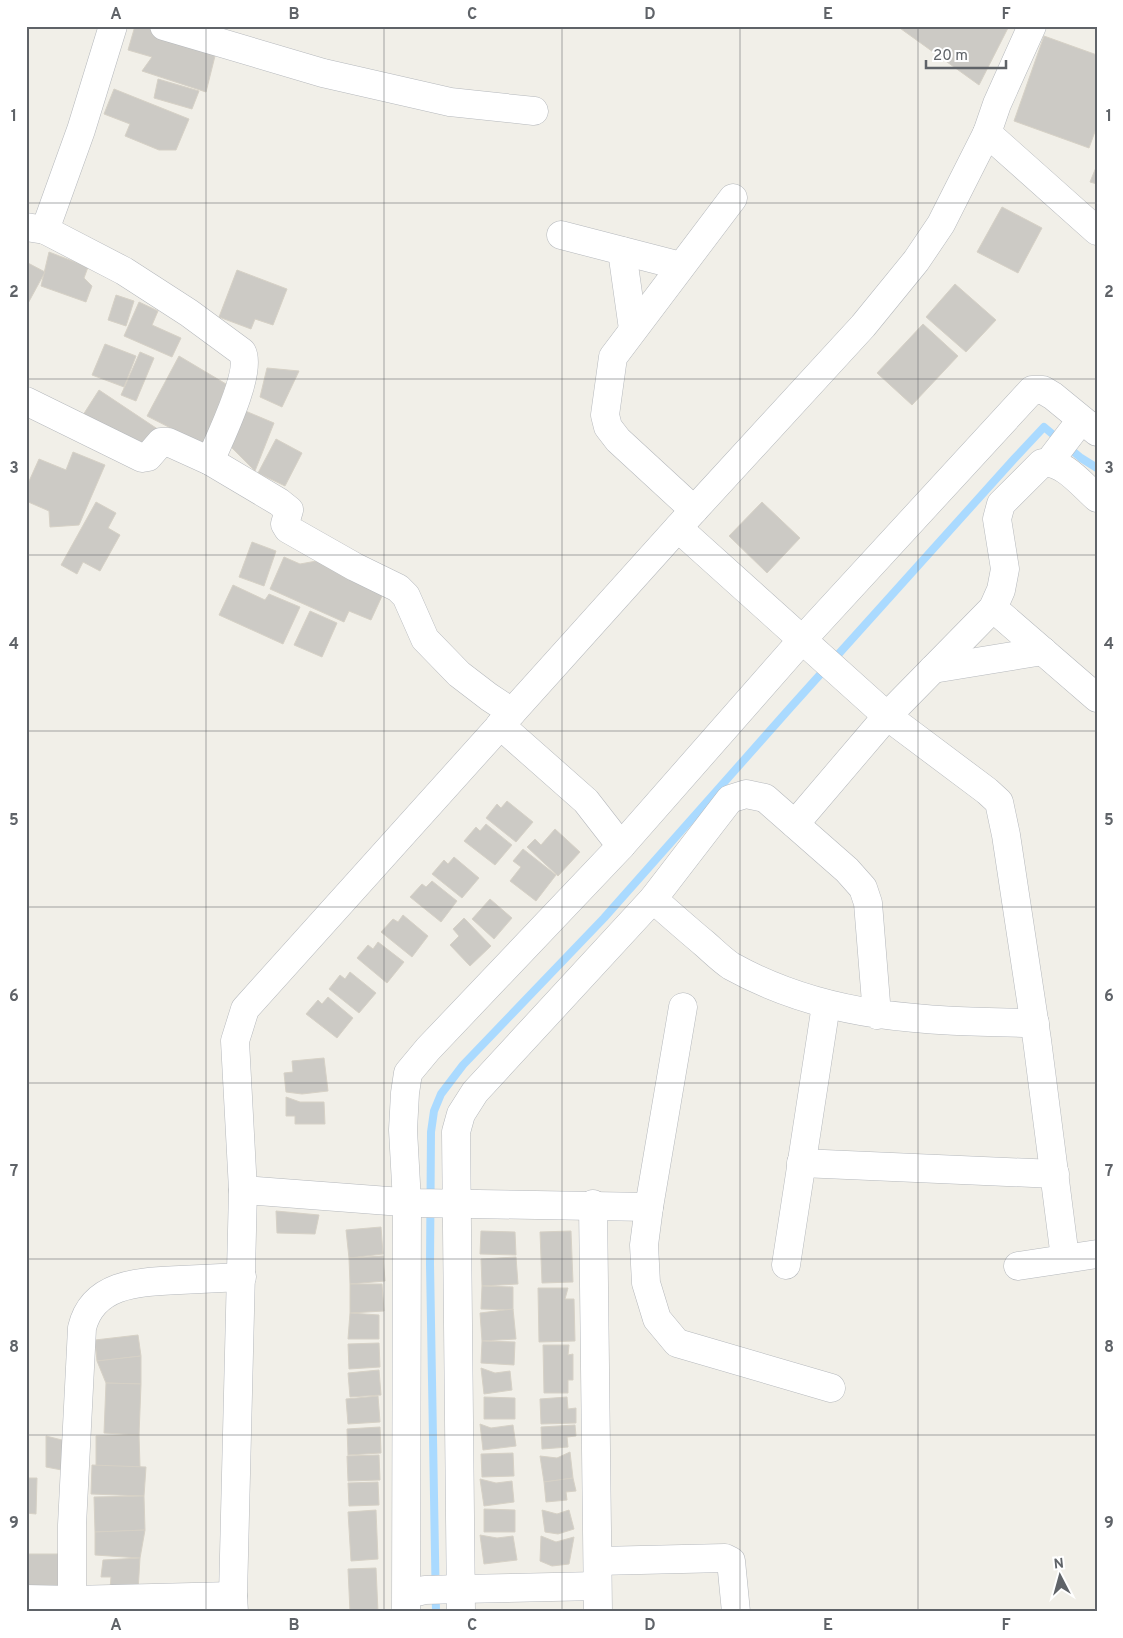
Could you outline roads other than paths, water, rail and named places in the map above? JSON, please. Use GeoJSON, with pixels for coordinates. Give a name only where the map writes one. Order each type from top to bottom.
{"type":"FeatureCollection","features":[{"type":"Feature","properties":{"kind":"street"},"geometry":{"type":"LineString","coordinates":[[113,26],[81,130],[36,228],[124,271],[189,313],[242,352],[245,357],[245,365],[234,405],[210,461]]}},
{"type":"Feature","properties":{"kind":"street"},"geometry":{"type":"LineString","coordinates":[[164,26],[322,73],[450,102],[534,111]]}},
{"type":"Feature","properties":{"kind":"street"},"geometry":{"type":"LineString","coordinates":[[26,1599],[234,1604],[243,1190],[235,1041],[245,1009],[686,519],[863,326],[916,261],[941,224],[986,133],[1032,26]]}},
{"type":"Feature","properties":{"kind":"street"},"geometry":{"type":"LineString","coordinates":[[986,133],[1097,231]]}},
{"type":"Feature","properties":{"kind":"street"},"geometry":{"type":"LineString","coordinates":[[733,198],[632,329],[613,357],[605,415],[608,427],[686,519],[810,647],[887,716],[987,791],[998,802],[1006,835],[1066,1258]]}},
{"type":"Feature","properties":{"kind":"street"},"geometry":{"type":"LineString","coordinates":[[561,236],[681,266]]}},
{"type":"Feature","properties":{"kind":"street"},"geometry":{"type":"LineString","coordinates":[[622,251],[632,329]]}},
{"type":"Feature","properties":{"kind":"street"},"geometry":{"type":"LineString","coordinates":[[434,1598],[411,1202],[403,1130],[404,1093],[408,1073],[428,1049],[810,647],[1032,390],[1043,390],[1053,396],[1084,427],[1001,504],[997,519],[1005,569],[1001,590],[993,608],[887,716],[795,824]]}},
{"type":"Feature","properties":{"kind":"street"},"geometry":{"type":"LineString","coordinates":[[26,401],[142,458],[150,455],[164,441],[210,461],[288,509],[289,516],[286,524],[288,528],[356,568],[398,588],[406,596],[425,639],[459,674],[488,697],[506,719],[586,801],[621,846]]}},
{"type":"Feature","properties":{"kind":"street"},"geometry":{"type":"LineString","coordinates":[[1053,457],[1061,467],[1097,498]]}},
{"type":"Feature","properties":{"kind":"street"},"geometry":{"type":"LineString","coordinates":[[993,608],[1097,698]]}},
{"type":"Feature","properties":{"kind":"street"},"geometry":{"type":"LineString","coordinates":[[933,669],[1043,652]]}},
{"type":"Feature","properties":{"kind":"street"},"geometry":{"type":"LineString","coordinates":[[434,1598],[450,1203],[456,1132],[461,1114],[475,1092],[653,899],[730,800],[746,794],[766,798],[847,870],[863,888],[868,903],[877,1015]]}},
{"type":"Feature","properties":{"kind":"street"},"geometry":{"type":"LineString","coordinates":[[653,899],[729,965],[778,988],[826,1004],[877,1015],[950,1022],[1034,1023]]}},
{"type":"Feature","properties":{"kind":"street"},"geometry":{"type":"LineString","coordinates":[[786,1265],[826,1004]]}},
{"type":"Feature","properties":{"kind":"street"},"geometry":{"type":"LineString","coordinates":[[684,1007],[649,1206],[644,1245],[646,1282],[657,1318],[677,1343],[831,1388]]}},
{"type":"Feature","properties":{"kind":"street"},"geometry":{"type":"LineString","coordinates":[[801,1163],[1055,1174]]}},
{"type":"Feature","properties":{"kind":"street"},"geometry":{"type":"LineString","coordinates":[[243,1190],[411,1202],[649,1206]]}},
{"type":"Feature","properties":{"kind":"street"},"geometry":{"type":"LineString","coordinates":[[593,1204],[598,1586]]}},
{"type":"Feature","properties":{"kind":"street"},"geometry":{"type":"LineString","coordinates":[[1018,1266],[1097,1254]]}},
{"type":"Feature","properties":{"kind":"street"},"geometry":{"type":"LineString","coordinates":[[72,1600],[72,1525],[82,1328],[85,1315],[100,1297],[119,1287],[147,1281],[242,1277]]}},
{"type":"Feature","properties":{"kind":"street"},"geometry":{"type":"LineString","coordinates":[[434,1598],[598,1586],[724,1558],[731,1561],[736,1612]]}},
{"type":"Feature","properties":{"kind":"waterway"},"geometry":{"type":"LineString","coordinates":[[436,1612],[430,1264],[431,1132],[434,1111],[441,1094],[463,1065],[604,918],[790,708],[1044,427],[1081,458],[1097,468]]}}]}
